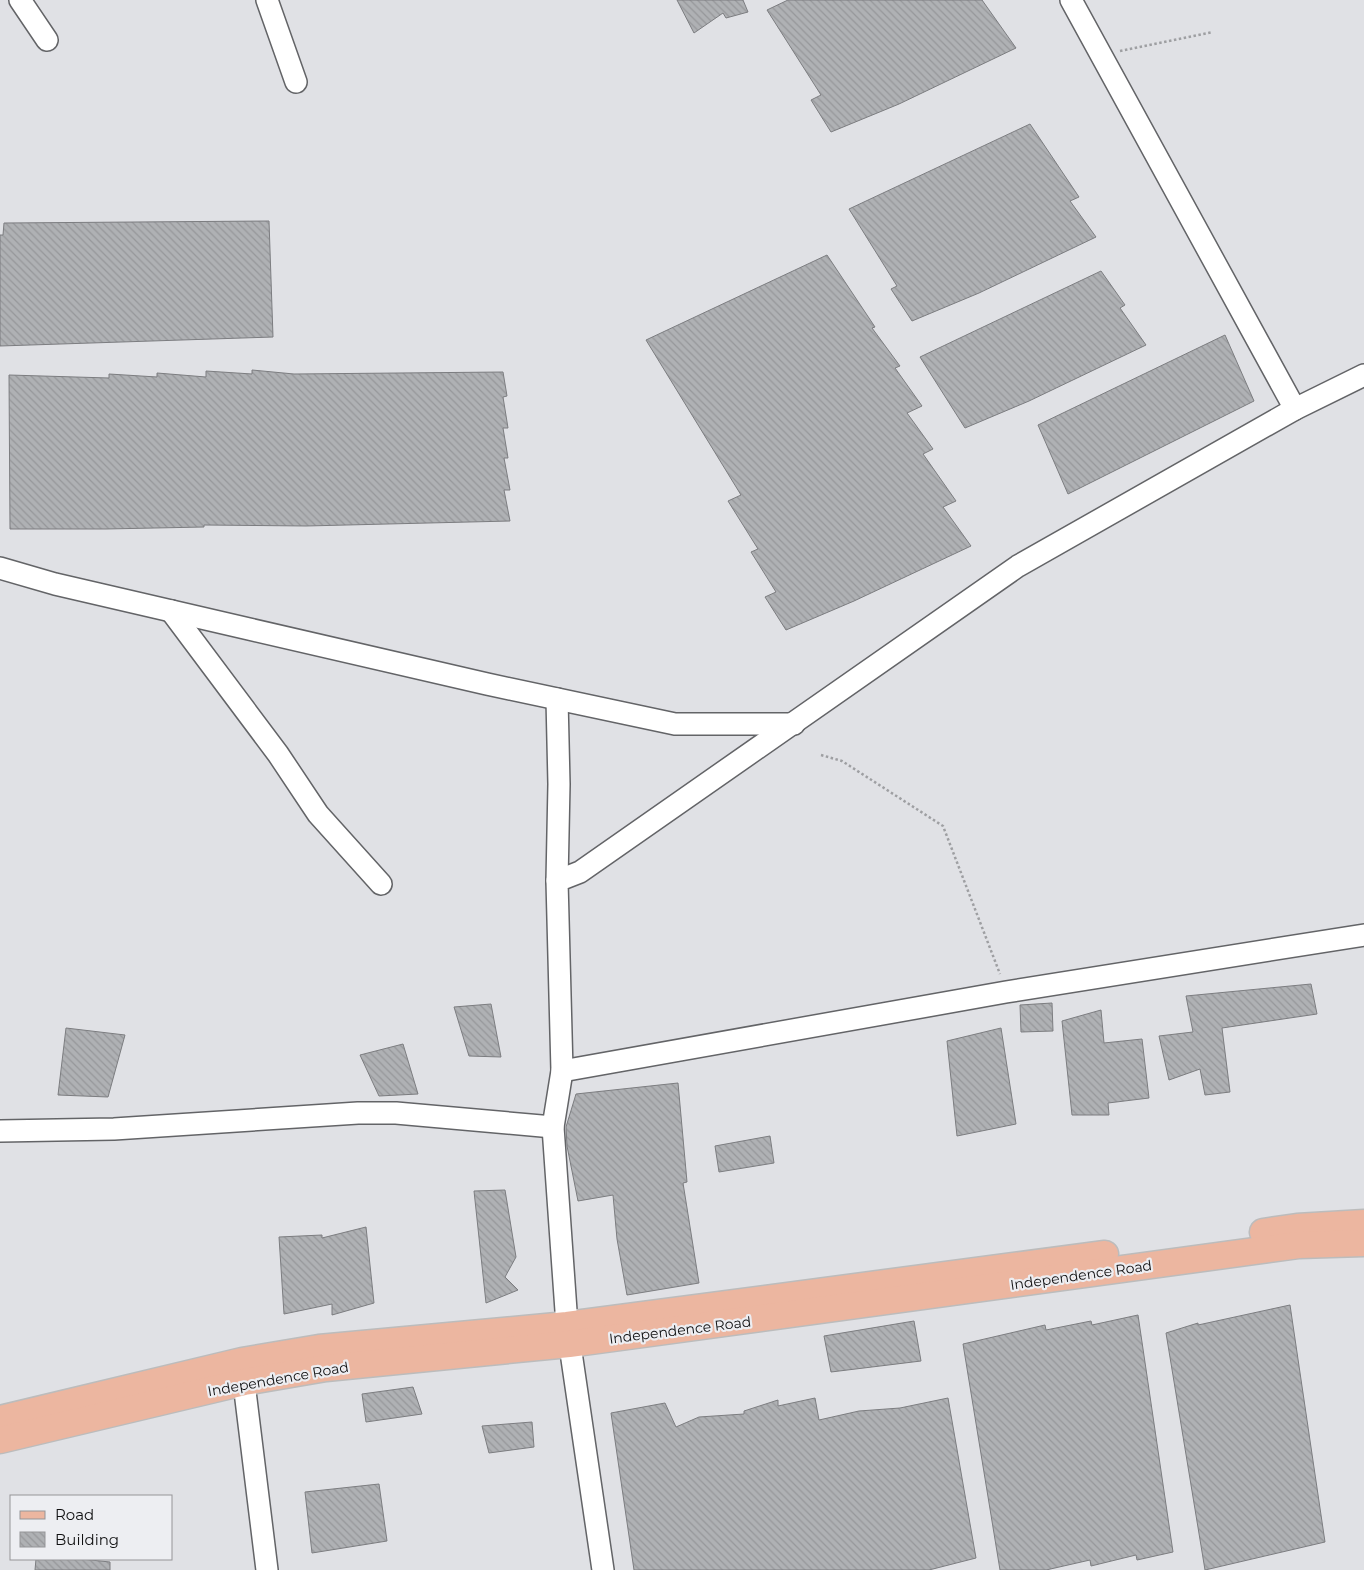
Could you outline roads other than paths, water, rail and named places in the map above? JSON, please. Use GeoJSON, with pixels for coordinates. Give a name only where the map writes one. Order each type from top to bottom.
{"type":"FeatureCollection","features":[{"type":"Feature","properties":{"kind":"main road","name":"Independence Road"},"geometry":{"type":"LineString","coordinates":[[568,1335],[1297,1227],[1364,1223]]}},
{"type":"Feature","properties":{"kind":"main road","name":"Independence Road"},"geometry":{"type":"LineString","coordinates":[[0,1440],[318,1348],[568,1335],[1298,1245],[1364,1243]]}},
{"type":"Feature","properties":{"kind":"main road","name":"Independence Road"},"geometry":{"type":"LineString","coordinates":[[0,1418],[243,1371]]}},
{"type":"Feature","properties":{"kind":"street"},"geometry":{"type":"LineString","coordinates":[[20,0],[47,40]]}},
{"type":"Feature","properties":{"kind":"street"},"geometry":{"type":"LineString","coordinates":[[267,0],[296,82]]}},
{"type":"Feature","properties":{"kind":"street"},"geometry":{"type":"LineString","coordinates":[[1071,0],[1295,409]]}},
{"type":"Feature","properties":{"kind":"street"},"geometry":{"type":"LineString","coordinates":[[557,881],[580,872],[1018,566],[1295,409],[1364,375]]}},
{"type":"Feature","properties":{"kind":"street"},"geometry":{"type":"LineString","coordinates":[[0,568],[55,584],[171,611],[675,724],[794,724]]}},
{"type":"Feature","properties":{"kind":"street"},"geometry":{"type":"LineString","coordinates":[[171,611],[278,754],[318,814],[380,884]]}},
{"type":"Feature","properties":{"kind":"street"},"geometry":{"type":"LineString","coordinates":[[557,699],[559,784],[557,881],[562,1071],[553,1126],[568,1335],[603,1570]]}},
{"type":"Feature","properties":{"kind":"street"},"geometry":{"type":"LineString","coordinates":[[562,1071],[1006,992],[1364,935]]}},
{"type":"Feature","properties":{"kind":"street"},"geometry":{"type":"LineString","coordinates":[[0,1131],[114,1129],[358,1112],[553,1126]]}},
{"type":"Feature","properties":{"kind":"street"},"geometry":{"type":"LineString","coordinates":[[243,1371],[268,1570]]}}]}
